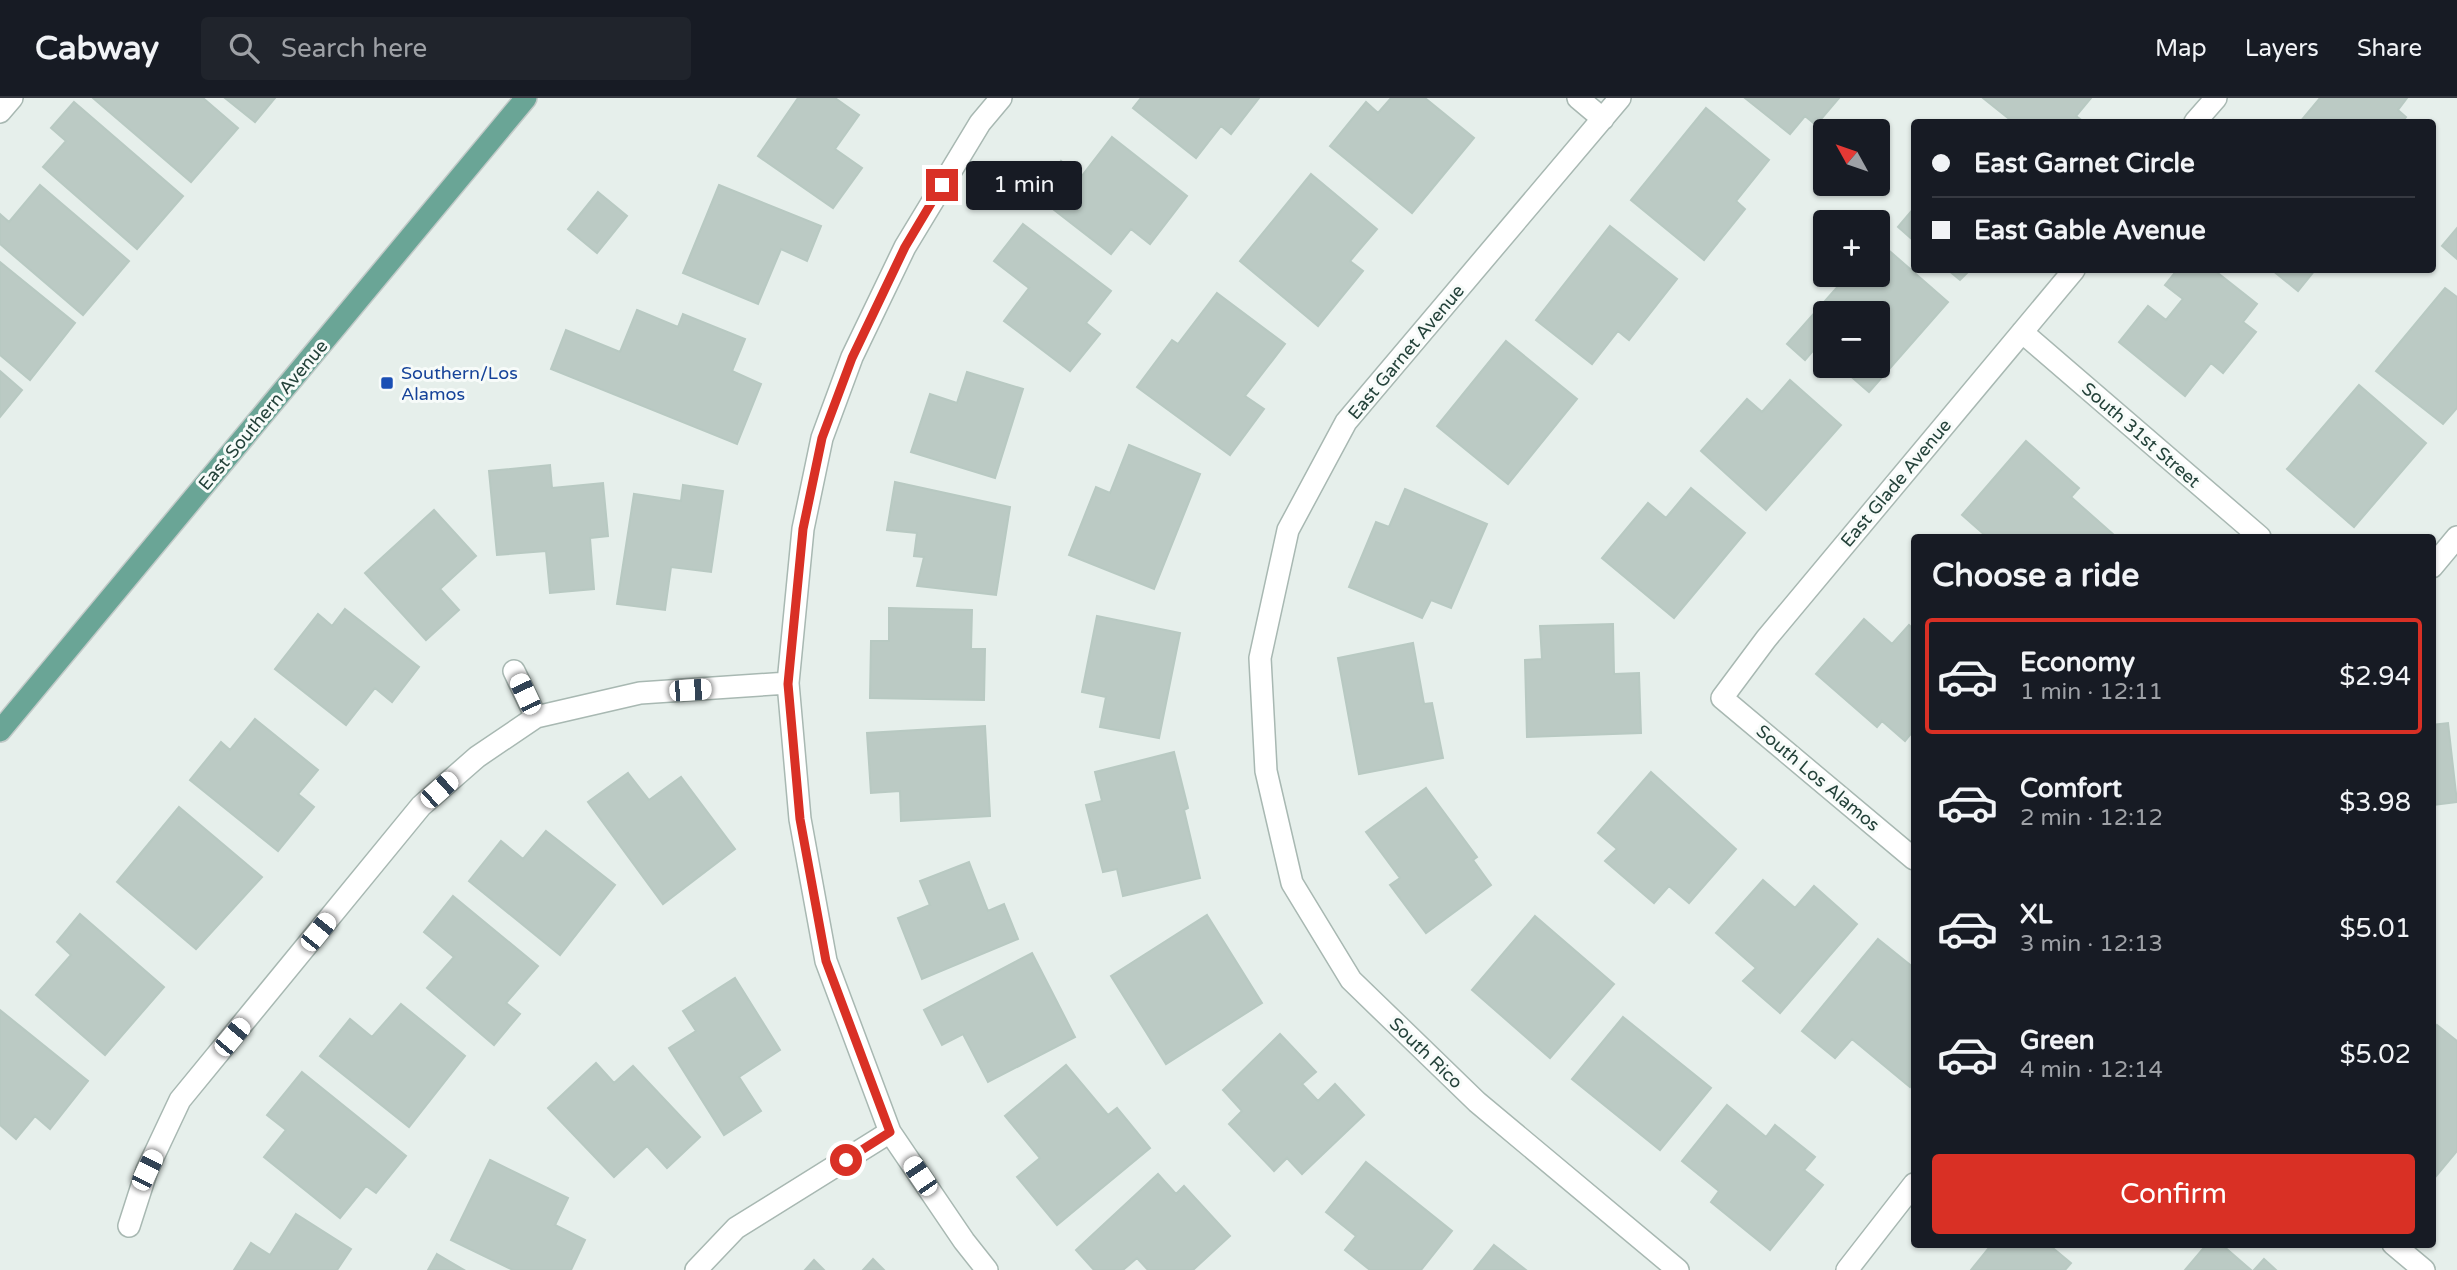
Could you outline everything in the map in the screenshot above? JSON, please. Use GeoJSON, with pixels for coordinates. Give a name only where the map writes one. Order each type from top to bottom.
{"type":"FeatureCollection","features":[{"type":"Feature","properties":{"kind":"main road","name":"East Southern Avenue"},"geometry":{"type":"LineString","coordinates":[[0,731],[526,98]]}},
{"type":"Feature","properties":{"kind":"street"},"geometry":{"type":"LineString","coordinates":[[0,112],[12,98]]}},
{"type":"Feature","properties":{"kind":"street"},"geometry":{"type":"LineString","coordinates":[[987,1270],[964,1241],[890,1132],[826,961],[800,819],[788,684],[803,529],[827,427],[852,358],[905,247],[980,123],[1001,98]]}},
{"type":"Feature","properties":{"kind":"street"},"geometry":{"type":"LineString","coordinates":[[1578,98],[1603,119]]}},
{"type":"Feature","properties":{"kind":"street","name":"East Garnet Avenue"},"geometry":{"type":"LineString","coordinates":[[1266,771],[1260,658],[1288,530],[1346,422],[1620,98]]}},
{"type":"Feature","properties":{"kind":"street"},"geometry":{"type":"LineString","coordinates":[[2198,119],[2216,98]]}},
{"type":"Feature","properties":{"kind":"street","name":"East Glade Avenue"},"geometry":{"type":"LineString","coordinates":[[1722,698],[1766,639],[2071,273]]}},
{"type":"Feature","properties":{"kind":"street","name":"South 31st Street"},"geometry":{"type":"LineString","coordinates":[[2022,332],[2257,534]]}},
{"type":"Feature","properties":{"kind":"street"},"geometry":{"type":"LineString","coordinates":[[2436,562],[2457,537]]}},
{"type":"Feature","properties":{"kind":"street"},"geometry":{"type":"LineString","coordinates":[[514,671],[536,716]]}},
{"type":"Feature","properties":{"kind":"street"},"geometry":{"type":"LineString","coordinates":[[129,1226],[147,1170],[180,1100],[421,806],[477,757],[536,716],[640,694],[788,684]]}},
{"type":"Feature","properties":{"kind":"street","name":"South Los Alamos"},"geometry":{"type":"LineString","coordinates":[[1722,698],[1911,856]]}},
{"type":"Feature","properties":{"kind":"street","name":"South Rico"},"geometry":{"type":"LineString","coordinates":[[1266,771],[1292,883],[1350,979],[1477,1102],[1678,1270]]}},
{"type":"Feature","properties":{"kind":"street"},"geometry":{"type":"LineString","coordinates":[[696,1270],[736,1228],[890,1132]]}},
{"type":"Feature","properties":{"kind":"street"},"geometry":{"type":"LineString","coordinates":[[1847,1270],[1911,1188]]}},
{"type":"Feature","properties":{"kind":"street"},"geometry":{"type":"LineString","coordinates":[[2398,1248],[2424,1270]]}},
{"type":"Feature","properties":{"kind":"building"},"geometry":{"type":"Polygon","coordinates":[[[93,98],[203,98],[238,128],[191,182],[93,98]]]}},
{"type":"Feature","properties":{"kind":"building"},"geometry":{"type":"Polygon","coordinates":[[[225,98],[275,98],[255,122],[225,98]]]}},
{"type":"Feature","properties":{"kind":"building"},"geometry":{"type":"Polygon","coordinates":[[[798,98],[835,98],[859,115],[835,149],[862,168],[833,208],[758,156],[798,98]]]}},
{"type":"Feature","properties":{"kind":"building"},"geometry":{"type":"Polygon","coordinates":[[[1141,98],[1259,98],[1231,134],[1221,126],[1196,158],[1133,108],[1141,98]]]}},
{"type":"Feature","properties":{"kind":"building"},"geometry":{"type":"Polygon","coordinates":[[[1391,98],[1425,98],[1474,138],[1412,213],[1330,146],[1366,102],[1378,113],[1391,98]]]}},
{"type":"Feature","properties":{"kind":"building"},"geometry":{"type":"Polygon","coordinates":[[[1745,98],[1839,98],[1821,119],[1813,119],[1813,123],[1805,116],[1790,134],[1745,98]]]}},
{"type":"Feature","properties":{"kind":"building"},"geometry":{"type":"Polygon","coordinates":[[[1983,98],[2091,98],[2076,116],[2080,119],[2009,119],[1983,98]]]}},
{"type":"Feature","properties":{"kind":"building"},"geometry":{"type":"Polygon","coordinates":[[[2320,98],[2407,98],[2398,110],[2406,117],[2404,119],[2302,119],[2320,98]]]}},
{"type":"Feature","properties":{"kind":"building"},"geometry":{"type":"Polygon","coordinates":[[[74,102],[183,196],[137,249],[43,167],[66,141],[51,128],[74,102]]]}},
{"type":"Feature","properties":{"kind":"building"},"geometry":{"type":"Polygon","coordinates":[[[1706,108],[1769,160],[1736,201],[1745,209],[1704,260],[1631,200],[1706,108]]]}},
{"type":"Feature","properties":{"kind":"building"},"geometry":{"type":"Polygon","coordinates":[[[1112,137],[1187,196],[1150,244],[1131,229],[1111,254],[1035,195],[1061,161],[1081,177],[1112,137]]]}},
{"type":"Feature","properties":{"kind":"building"},"geometry":{"type":"Polygon","coordinates":[[[1311,174],[1377,229],[1350,261],[1363,271],[1318,326],[1240,261],[1311,174]]]}},
{"type":"Feature","properties":{"kind":"building"},"geometry":{"type":"Polygon","coordinates":[[[40,185],[129,261],[83,315],[0,244],[0,214],[9,222],[40,185]]]}},
{"type":"Feature","properties":{"kind":"building"},"geometry":{"type":"Polygon","coordinates":[[[719,185],[821,226],[807,261],[781,249],[758,304],[683,273],[719,185]]]}},
{"type":"Feature","properties":{"kind":"building"},"geometry":{"type":"Polygon","coordinates":[[[598,192],[627,216],[597,253],[568,229],[598,192]]]}},
{"type":"Feature","properties":{"kind":"building"},"geometry":{"type":"Polygon","coordinates":[[[1911,212],[1911,238],[1898,227],[1911,212]]]}},
{"type":"Feature","properties":{"kind":"building"},"geometry":{"type":"Polygon","coordinates":[[[1023,224],[1111,291],[1086,323],[1100,334],[1070,371],[1004,321],[1029,288],[994,261],[1023,224]]]}},
{"type":"Feature","properties":{"kind":"building"},"geometry":{"type":"Polygon","coordinates":[[[1610,226],[1677,279],[1629,340],[1618,331],[1592,364],[1536,320],[1610,226]]]}},
{"type":"Feature","properties":{"kind":"building"},"geometry":{"type":"Polygon","coordinates":[[[2457,228],[2457,259],[2442,246],[2457,228]]]}},
{"type":"Feature","properties":{"kind":"building"},"geometry":{"type":"Polygon","coordinates":[[[1890,251],[1911,270],[1911,273],[1915,273],[1948,302],[1890,368],[1890,301],[1825,301],[1837,287],[1890,287],[1890,251]]]}},
{"type":"Feature","properties":{"kind":"building"},"geometry":{"type":"Polygon","coordinates":[[[0,262],[75,323],[30,380],[0,355],[0,262]]]}},
{"type":"Feature","properties":{"kind":"building"},"geometry":{"type":"Polygon","coordinates":[[[1952,273],[1967,273],[1960,280],[1952,273]]]}},
{"type":"Feature","properties":{"kind":"building"},"geometry":{"type":"Polygon","coordinates":[[[2175,273],[2218,273],[2257,304],[2243,322],[2256,332],[2223,373],[2211,363],[2185,396],[2119,342],[2148,306],[2166,320],[2183,299],[2165,285],[2175,273]]]}},
{"type":"Feature","properties":{"kind":"building"},"geometry":{"type":"Polygon","coordinates":[[[2276,273],[2313,273],[2298,291],[2276,273]]]}},
{"type":"Feature","properties":{"kind":"building"},"geometry":{"type":"Polygon","coordinates":[[[2445,288],[2457,297],[2457,408],[2443,424],[2376,371],[2445,288]]]}},
{"type":"Feature","properties":{"kind":"building"},"geometry":{"type":"Polygon","coordinates":[[[1217,293],[1285,344],[1245,396],[1264,409],[1230,455],[1137,387],[1172,340],[1178,344],[1217,293]]]}},
{"type":"Feature","properties":{"kind":"building"},"geometry":{"type":"Polygon","coordinates":[[[637,310],[678,327],[683,314],[745,339],[732,371],[761,384],[737,444],[551,369],[566,330],[620,352],[637,310]]]}},
{"type":"Feature","properties":{"kind":"building"},"geometry":{"type":"Polygon","coordinates":[[[1813,315],[1813,351],[1805,360],[1787,344],[1813,315]]]}},
{"type":"Feature","properties":{"kind":"building"},"geometry":{"type":"Polygon","coordinates":[[[1506,341],[1577,399],[1508,484],[1437,426],[1506,341]]]}},
{"type":"Feature","properties":{"kind":"building"},"geometry":{"type":"Polygon","coordinates":[[[0,371],[22,390],[0,417],[0,371]]]}},
{"type":"Feature","properties":{"kind":"building"},"geometry":{"type":"Polygon","coordinates":[[[967,372],[1023,389],[995,478],[911,452],[930,394],[957,403],[967,372]]]}},
{"type":"Feature","properties":{"kind":"building"},"geometry":{"type":"Polygon","coordinates":[[[1853,378],[1881,378],[1869,392],[1853,378]]]}},
{"type":"Feature","properties":{"kind":"building"},"geometry":{"type":"Polygon","coordinates":[[[1790,380],[1841,425],[1766,510],[1701,451],[1747,399],[1762,412],[1790,380]]]}},
{"type":"Feature","properties":{"kind":"building"},"geometry":{"type":"Polygon","coordinates":[[[2359,385],[2426,443],[2354,527],[2287,469],[2359,385]]]}},
{"type":"Feature","properties":{"kind":"building"},"geometry":{"type":"Polygon","coordinates":[[[2026,441],[2079,488],[2071,497],[2113,534],[1984,534],[1962,515],[2026,441]]]}},
{"type":"Feature","properties":{"kind":"building"},"geometry":{"type":"Polygon","coordinates":[[[1129,445],[1200,474],[1154,589],[1069,555],[1096,487],[1110,493],[1129,445]]]}},
{"type":"Feature","properties":{"kind":"building"},"geometry":{"type":"Polygon","coordinates":[[[550,465],[552,488],[603,483],[608,536],[590,538],[594,589],[550,593],[546,551],[497,555],[489,471],[550,465]]]}},
{"type":"Feature","properties":{"kind":"building"},"geometry":{"type":"Polygon","coordinates":[[[895,482],[1010,507],[996,595],[917,586],[924,557],[914,556],[917,533],[887,530],[895,482]]]}},
{"type":"Feature","properties":{"kind":"building"},"geometry":{"type":"Polygon","coordinates":[[[683,485],[723,491],[711,572],[671,567],[665,610],[617,604],[634,494],[681,501],[683,485]]]}},
{"type":"Feature","properties":{"kind":"building"},"geometry":{"type":"Polygon","coordinates":[[[1691,488],[1745,533],[1674,618],[1602,558],[1648,503],[1666,518],[1691,488]]]}},
{"type":"Feature","properties":{"kind":"building"},"geometry":{"type":"Polygon","coordinates":[[[1405,489],[1487,524],[1451,608],[1431,600],[1422,618],[1349,587],[1376,522],[1389,527],[1405,489]]]}},
{"type":"Feature","properties":{"kind":"building"},"geometry":{"type":"Polygon","coordinates":[[[434,510],[476,556],[440,589],[459,610],[426,640],[365,573],[434,510]]]}},
{"type":"Feature","properties":{"kind":"building"},"geometry":{"type":"Polygon","coordinates":[[[889,608],[972,610],[971,649],[985,649],[984,700],[870,698],[871,641],[889,641],[889,608]]]}},
{"type":"Feature","properties":{"kind":"building"},"geometry":{"type":"Polygon","coordinates":[[[345,609],[419,667],[392,702],[375,688],[346,725],[275,669],[318,614],[332,626],[345,609]]]}},
{"type":"Feature","properties":{"kind":"building"},"geometry":{"type":"Polygon","coordinates":[[[1097,616],[1180,633],[1159,738],[1100,727],[1106,697],[1082,692],[1097,616]]]}},
{"type":"Feature","properties":{"kind":"building"},"geometry":{"type":"Polygon","coordinates":[[[1864,619],[1892,644],[1909,625],[1911,734],[1905,741],[1882,721],[1877,727],[1816,674],[1864,619]]]}},
{"type":"Feature","properties":{"kind":"building"},"geometry":{"type":"Polygon","coordinates":[[[1613,624],[1614,674],[1639,673],[1641,733],[1527,737],[1525,660],[1542,659],[1540,626],[1613,624]]]}},
{"type":"Feature","properties":{"kind":"building"},"geometry":{"type":"Polygon","coordinates":[[[1413,643],[1424,704],[1432,703],[1443,758],[1359,774],[1338,658],[1413,643]]]}},
{"type":"Feature","properties":{"kind":"building"},"geometry":{"type":"Polygon","coordinates":[[[255,719],[318,770],[298,794],[314,807],[278,851],[190,780],[221,742],[230,750],[255,719]]]}},
{"type":"Feature","properties":{"kind":"building"},"geometry":{"type":"Polygon","coordinates":[[[2448,723],[2457,802],[2436,805],[2436,724],[2448,723]]]}},
{"type":"Feature","properties":{"kind":"building"},"geometry":{"type":"Polygon","coordinates":[[[985,726],[990,816],[901,821],[900,791],[871,793],[867,733],[985,726]]]}},
{"type":"Feature","properties":{"kind":"building"},"geometry":{"type":"Polygon","coordinates":[[[1174,752],[1188,808],[1184,810],[1200,878],[1123,896],[1117,869],[1103,872],[1086,805],[1102,801],[1095,772],[1174,752]]]}},
{"type":"Feature","properties":{"kind":"building"},"geometry":{"type":"Polygon","coordinates":[[[1651,772],[1736,849],[1689,903],[1669,886],[1654,903],[1605,861],[1617,849],[1598,833],[1651,772]]]}},
{"type":"Feature","properties":{"kind":"building"},"geometry":{"type":"Polygon","coordinates":[[[628,773],[649,800],[681,777],[735,849],[663,904],[588,802],[628,773]]]}},
{"type":"Feature","properties":{"kind":"building"},"geometry":{"type":"Polygon","coordinates":[[[1426,788],[1477,857],[1473,860],[1491,885],[1426,933],[1390,885],[1400,878],[1366,832],[1426,788]]]}},
{"type":"Feature","properties":{"kind":"building"},"geometry":{"type":"Polygon","coordinates":[[[179,807],[262,877],[196,949],[117,882],[179,807]]]}},
{"type":"Feature","properties":{"kind":"building"},"geometry":{"type":"Polygon","coordinates":[[[546,831],[615,885],[560,955],[469,881],[501,841],[523,859],[546,831]]]}},
{"type":"Feature","properties":{"kind":"building"},"geometry":{"type":"Polygon","coordinates":[[[969,862],[988,911],[1004,904],[1018,939],[922,979],[898,918],[930,905],[920,881],[969,862]]]}},
{"type":"Feature","properties":{"kind":"building"},"geometry":{"type":"Polygon","coordinates":[[[1763,880],[1795,908],[1814,886],[1857,924],[1780,1013],[1743,981],[1756,968],[1716,933],[1763,880]]]}},
{"type":"Feature","properties":{"kind":"building"},"geometry":{"type":"Polygon","coordinates":[[[453,896],[538,966],[506,1003],[520,1014],[494,1045],[427,988],[454,957],[424,932],[453,896]]]}},
{"type":"Feature","properties":{"kind":"building"},"geometry":{"type":"Polygon","coordinates":[[[80,914],[164,987],[105,1055],[36,995],[71,955],[57,942],[80,914]]]}},
{"type":"Feature","properties":{"kind":"building"},"geometry":{"type":"Polygon","coordinates":[[[1207,915],[1262,1003],[1166,1064],[1111,976],[1207,915]]]}},
{"type":"Feature","properties":{"kind":"building"},"geometry":{"type":"Polygon","coordinates":[[[1535,916],[1614,984],[1550,1058],[1472,990],[1535,916]]]}},
{"type":"Feature","properties":{"kind":"building"},"geometry":{"type":"Polygon","coordinates":[[[1878,939],[1911,966],[1910,1087],[1852,1039],[1835,1058],[1802,1031],[1878,939]]]}},
{"type":"Feature","properties":{"kind":"building"},"geometry":{"type":"Polygon","coordinates":[[[1032,953],[1075,1037],[988,1082],[963,1034],[942,1045],[924,1010],[1032,953]]]}},
{"type":"Feature","properties":{"kind":"building"},"geometry":{"type":"Polygon","coordinates":[[[735,978],[780,1050],[739,1077],[761,1111],[724,1135],[669,1048],[696,1031],[683,1011],[735,978]]]}},
{"type":"Feature","properties":{"kind":"building"},"geometry":{"type":"Polygon","coordinates":[[[401,1004],[465,1056],[409,1127],[320,1056],[350,1019],[372,1037],[401,1004]]]}},
{"type":"Feature","properties":{"kind":"building"},"geometry":{"type":"Polygon","coordinates":[[[0,1010],[88,1081],[50,1129],[35,1116],[16,1139],[0,1125],[0,1010]]]}},
{"type":"Feature","properties":{"kind":"building"},"geometry":{"type":"Polygon","coordinates":[[[1623,1017],[1711,1088],[1660,1150],[1572,1079],[1623,1017]]]}},
{"type":"Feature","properties":{"kind":"building"},"geometry":{"type":"Polygon","coordinates":[[[2436,1026],[2457,1041],[2457,1151],[2436,1176],[2436,1026]]]}},
{"type":"Feature","properties":{"kind":"building"},"geometry":{"type":"Polygon","coordinates":[[[1280,1034],[1316,1072],[1302,1084],[1318,1101],[1335,1084],[1364,1115],[1302,1174],[1287,1158],[1274,1171],[1229,1124],[1242,1111],[1223,1090],[1280,1034]]]}},
{"type":"Feature","properties":{"kind":"building"},"geometry":{"type":"Polygon","coordinates":[[[596,1063],[614,1083],[633,1066],[700,1137],[667,1168],[647,1146],[614,1177],[548,1108],[596,1063]]]}},
{"type":"Feature","properties":{"kind":"building"},"geometry":{"type":"Polygon","coordinates":[[[1066,1065],[1108,1115],[1117,1108],[1150,1148],[1057,1225],[1017,1177],[1040,1158],[1005,1116],[1066,1065]]]}},
{"type":"Feature","properties":{"kind":"building"},"geometry":{"type":"Polygon","coordinates":[[[302,1072],[406,1156],[376,1193],[366,1186],[340,1218],[264,1157],[286,1130],[267,1115],[302,1072]]]}},
{"type":"Feature","properties":{"kind":"building"},"geometry":{"type":"Polygon","coordinates":[[[1727,1105],[1766,1137],[1775,1125],[1815,1157],[1804,1170],[1823,1185],[1770,1250],[1711,1202],[1719,1191],[1682,1161],[1727,1105]]]}},
{"type":"Feature","properties":{"kind":"building"},"geometry":{"type":"Polygon","coordinates":[[[490,1160],[568,1198],[555,1225],[585,1240],[571,1270],[513,1270],[451,1240],[490,1160]]]}},
{"type":"Feature","properties":{"kind":"building"},"geometry":{"type":"Polygon","coordinates":[[[1366,1162],[1452,1231],[1421,1270],[1370,1270],[1345,1250],[1356,1236],[1326,1212],[1366,1162]]]}},
{"type":"Feature","properties":{"kind":"building"},"geometry":{"type":"Polygon","coordinates":[[[1158,1174],[1176,1194],[1184,1186],[1230,1236],[1193,1270],[1148,1270],[1137,1258],[1123,1270],[1094,1270],[1076,1250],[1158,1174]]]}},
{"type":"Feature","properties":{"kind":"building"},"geometry":{"type":"Polygon","coordinates":[[[296,1214],[351,1249],[337,1270],[234,1270],[251,1243],[270,1255],[296,1214]]]}},
{"type":"Feature","properties":{"kind":"building"},"geometry":{"type":"Polygon","coordinates":[[[1494,1245],[1526,1270],[1474,1270],[1494,1245]]]}},
{"type":"Feature","properties":{"kind":"building"},"geometry":{"type":"Polygon","coordinates":[[[1989,1248],[2053,1248],[2071,1263],[2065,1270],[1971,1270],[1989,1248]]]}},
{"type":"Feature","properties":{"kind":"building"},"geometry":{"type":"Polygon","coordinates":[[[2204,1248],[2226,1248],[2251,1270],[2185,1270],[2204,1248]]]}},
{"type":"Feature","properties":{"kind":"building"},"geometry":{"type":"Polygon","coordinates":[[[437,1254],[464,1270],[428,1270],[437,1254]]]}},
{"type":"Feature","properties":{"kind":"building"},"geometry":{"type":"Polygon","coordinates":[[[873,1259],[884,1270],[863,1270],[873,1259]]]}},
{"type":"Feature","properties":{"kind":"building"},"geometry":{"type":"Polygon","coordinates":[[[2264,1259],[2276,1270],[2254,1270],[2264,1259]]]}},
{"type":"Feature","properties":{"kind":"building"},"geometry":{"type":"Polygon","coordinates":[[[814,1260],[824,1270],[805,1270],[814,1260]]]}},
{"type":"Feature","properties":{"kind":"place","name":"Southern/Los Alamos"},"geometry":{"type":"Point","coordinates":[387,383]}},
{"type":"Feature","properties":{"kind":"route"},"geometry":{"type":"LineString","coordinates":[[846,1160],[890,1132],[826,961],[800,819],[788,684],[803,529],[822,438],[852,358],[905,247],[942,185]]}}]}
